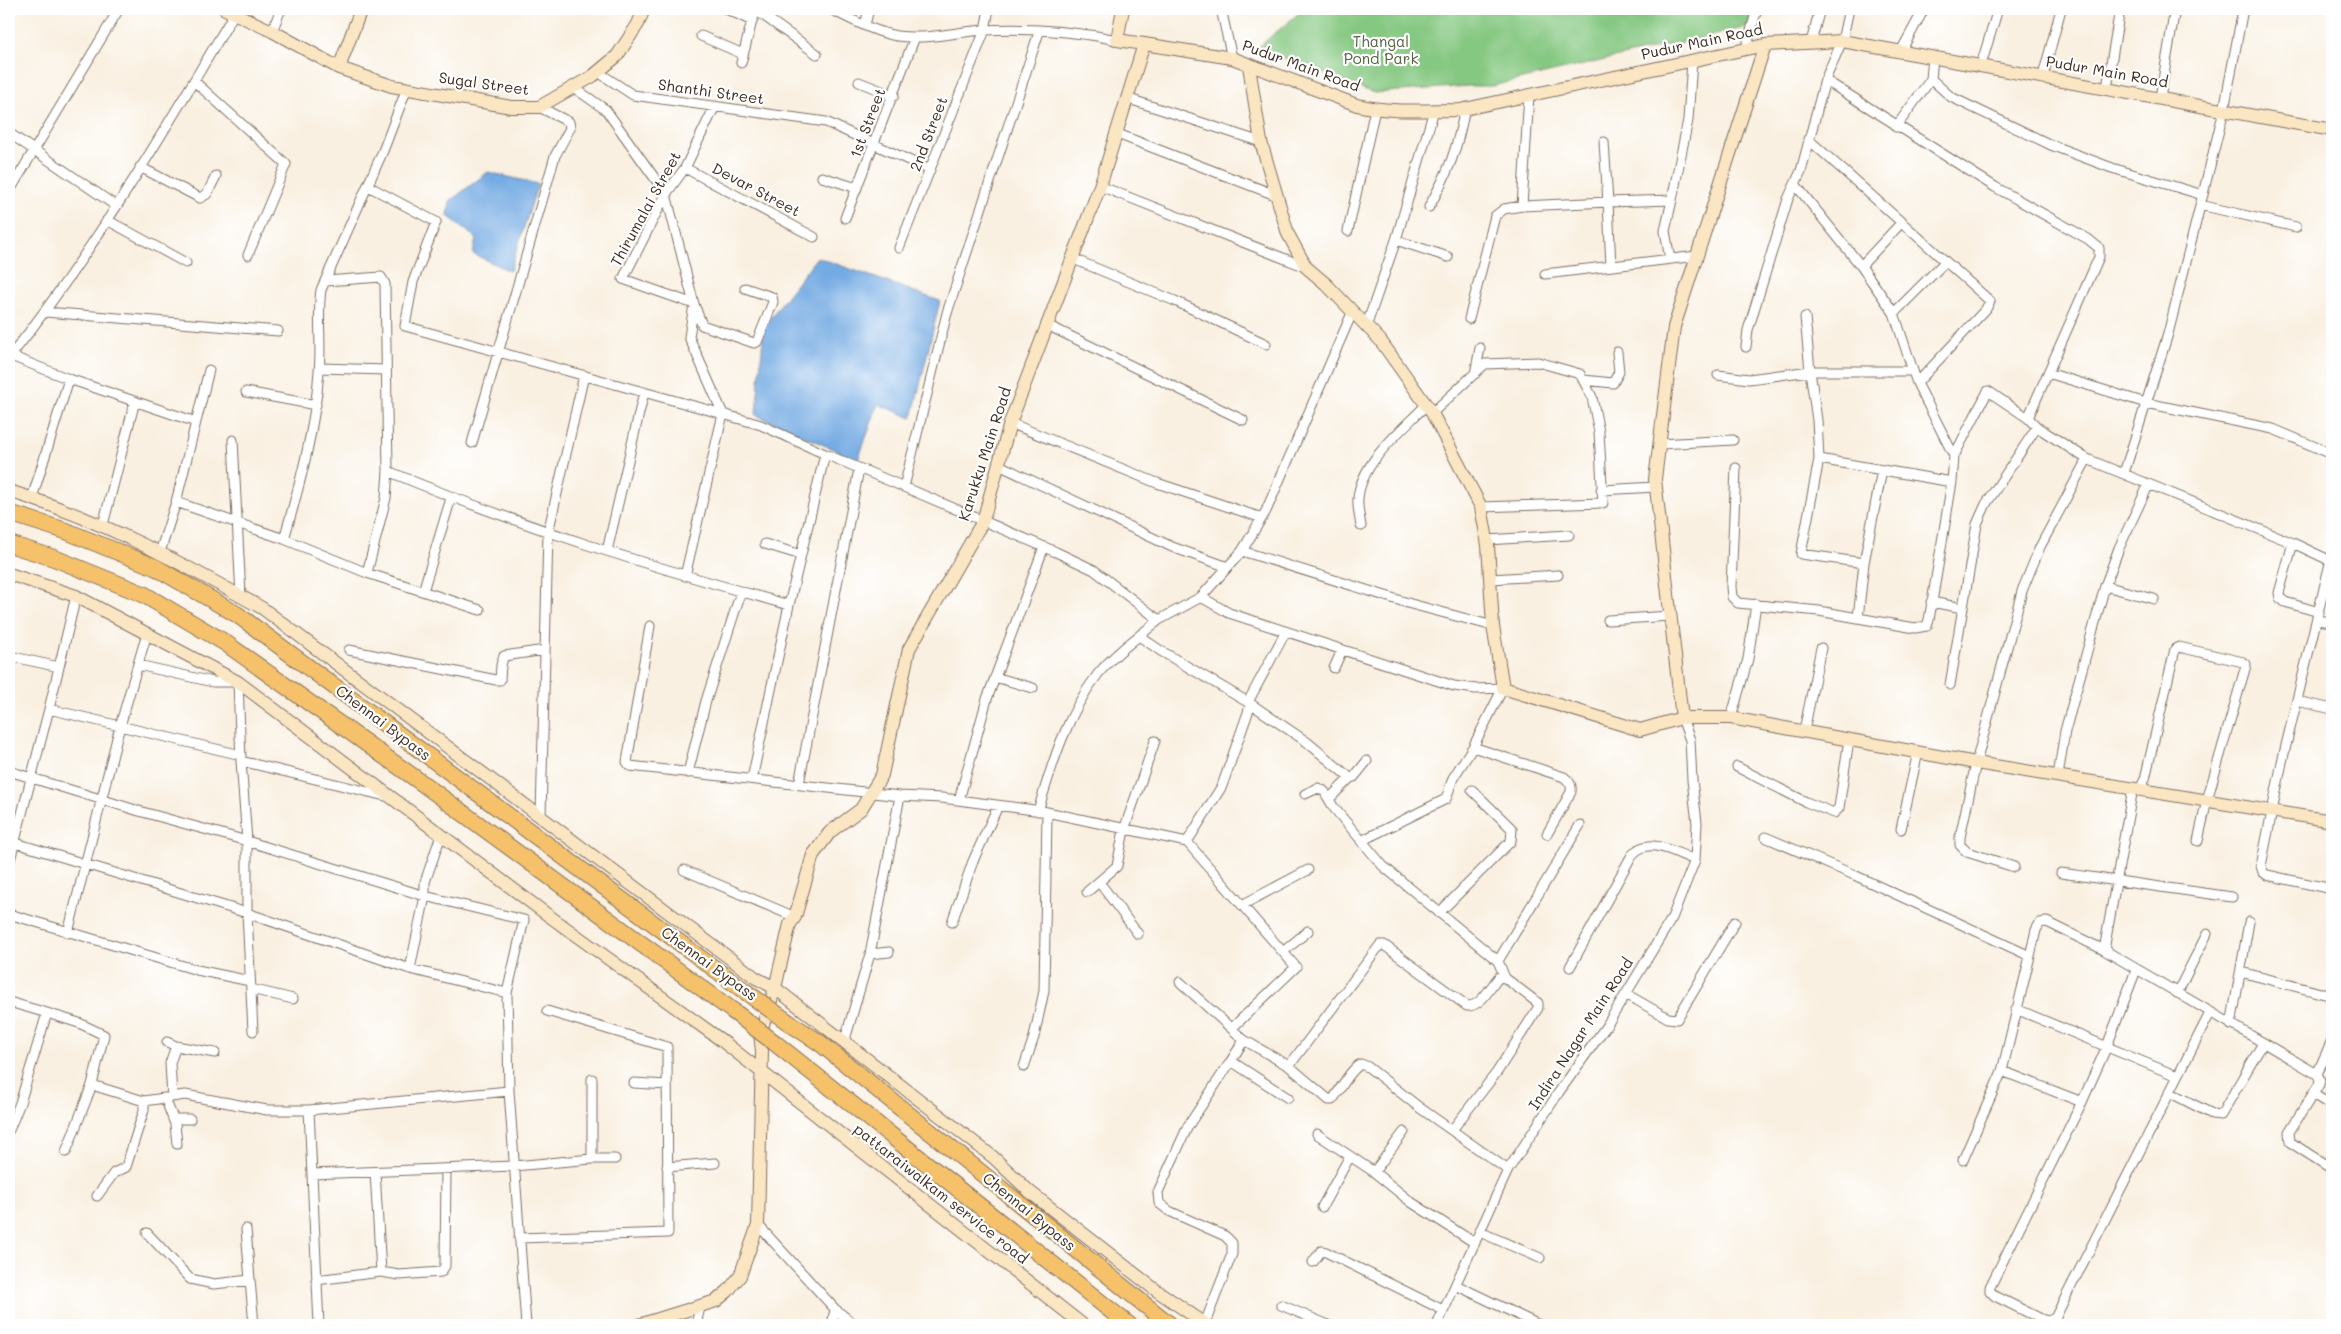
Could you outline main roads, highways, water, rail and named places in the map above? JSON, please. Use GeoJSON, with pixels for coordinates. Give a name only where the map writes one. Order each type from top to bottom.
{"type":"FeatureCollection","features":[{"type":"Feature","properties":{"kind":"highway","name":"Chennai Bypass"},"geometry":{"type":"LineString","coordinates":[[9,513],[66,531],[155,568],[238,616],[746,992],[820,1043],[1170,1325]]}},
{"type":"Feature","properties":{"kind":"highway","name":"Chennai Bypass"},"geometry":{"type":"LineString","coordinates":[[9,544],[54,558],[143,594],[224,642],[422,783],[733,1011],[1130,1325]]}},
{"type":"Feature","properties":{"kind":"water"},"geometry":{"type":"Polygon","coordinates":[[[488,172],[538,184],[510,271],[473,254],[476,238],[448,216],[450,201],[488,172]]]}},
{"type":"Feature","properties":{"kind":"water"},"geometry":{"type":"Polygon","coordinates":[[[817,257],[940,301],[912,418],[878,404],[858,460],[756,415],[764,326],[817,257]]]}},
{"type":"Feature","properties":{"kind":"park label","name":"Thangal Pond Park"},"geometry":{"type":"Point","coordinates":[1381,50]}}]}
